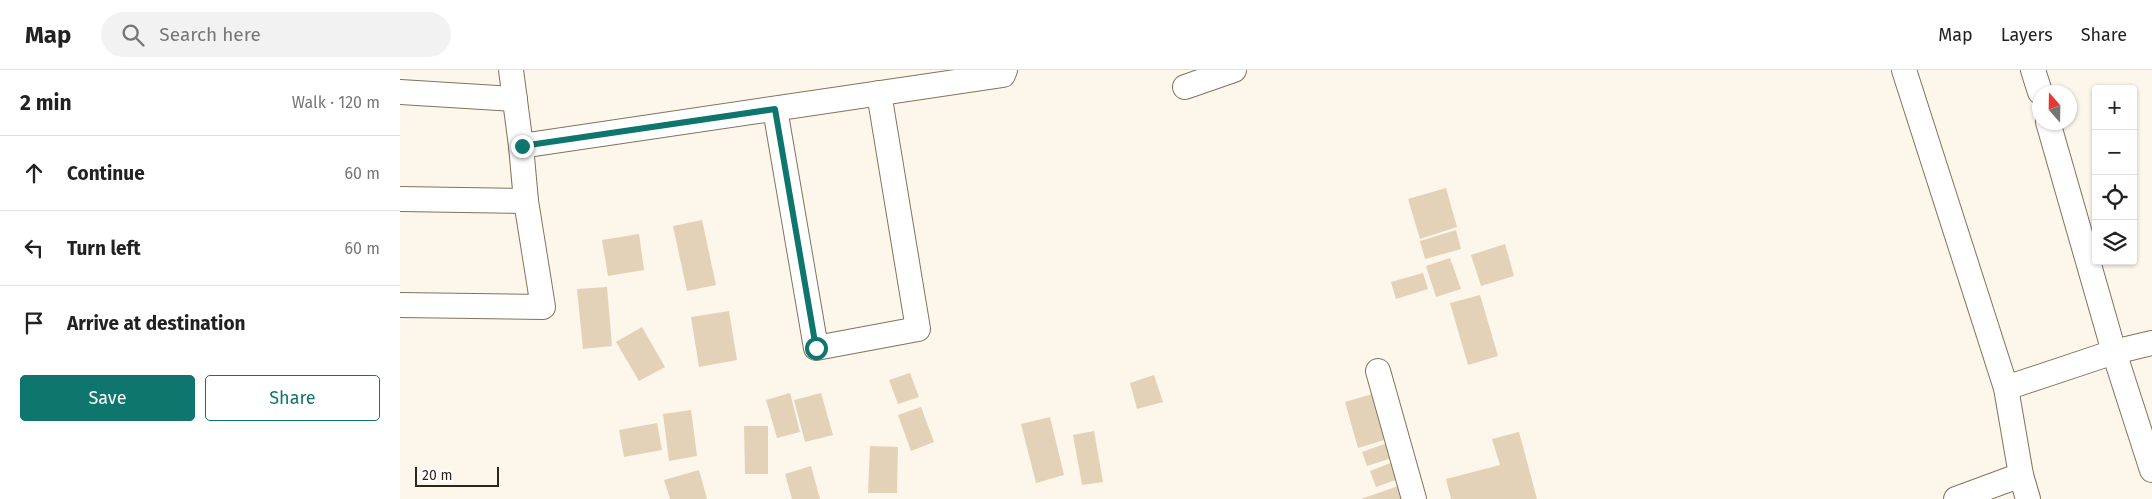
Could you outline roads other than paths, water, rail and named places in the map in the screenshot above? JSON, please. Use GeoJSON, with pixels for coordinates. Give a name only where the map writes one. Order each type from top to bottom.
{"type":"FeatureCollection","features":[{"type":"Feature","properties":{"kind":"street"},"geometry":{"type":"LineString","coordinates":[[400,305],[543,307],[526,201],[522,146],[511,70]]}},
{"type":"Feature","properties":{"kind":"street"},"geometry":{"type":"LineString","coordinates":[[522,146],[1003,75],[1005,70]]}},
{"type":"Feature","properties":{"kind":"street"},"geometry":{"type":"LineString","coordinates":[[1185,87],[1234,70]]}},
{"type":"Feature","properties":{"kind":"street"},"geometry":{"type":"LineString","coordinates":[[1904,70],[2006,388],[2020,475],[2028,499]]}},
{"type":"Feature","properties":{"kind":"street"},"geometry":{"type":"LineString","coordinates":[[2033,70],[2038,85]]}},
{"type":"Feature","properties":{"kind":"street"},"geometry":{"type":"LineString","coordinates":[[400,92],[515,99]]}},
{"type":"Feature","properties":{"kind":"street"},"geometry":{"type":"LineString","coordinates":[[775,109],[816,348],[918,329],[880,93]]}},
{"type":"Feature","properties":{"kind":"street"},"geometry":{"type":"LineString","coordinates":[[2050,130],[2114,352],[2152,470]]}},
{"type":"Feature","properties":{"kind":"street"},"geometry":{"type":"LineString","coordinates":[[400,199],[526,201]]}},
{"type":"Feature","properties":{"kind":"street"},"geometry":{"type":"LineString","coordinates":[[2006,388],[2114,352],[2152,343]]}},
{"type":"Feature","properties":{"kind":"street"},"geometry":{"type":"LineString","coordinates":[[1378,371],[1414,499]]}},
{"type":"Feature","properties":{"kind":"street"},"geometry":{"type":"LineString","coordinates":[[1959,499],[2020,475]]}}]}
